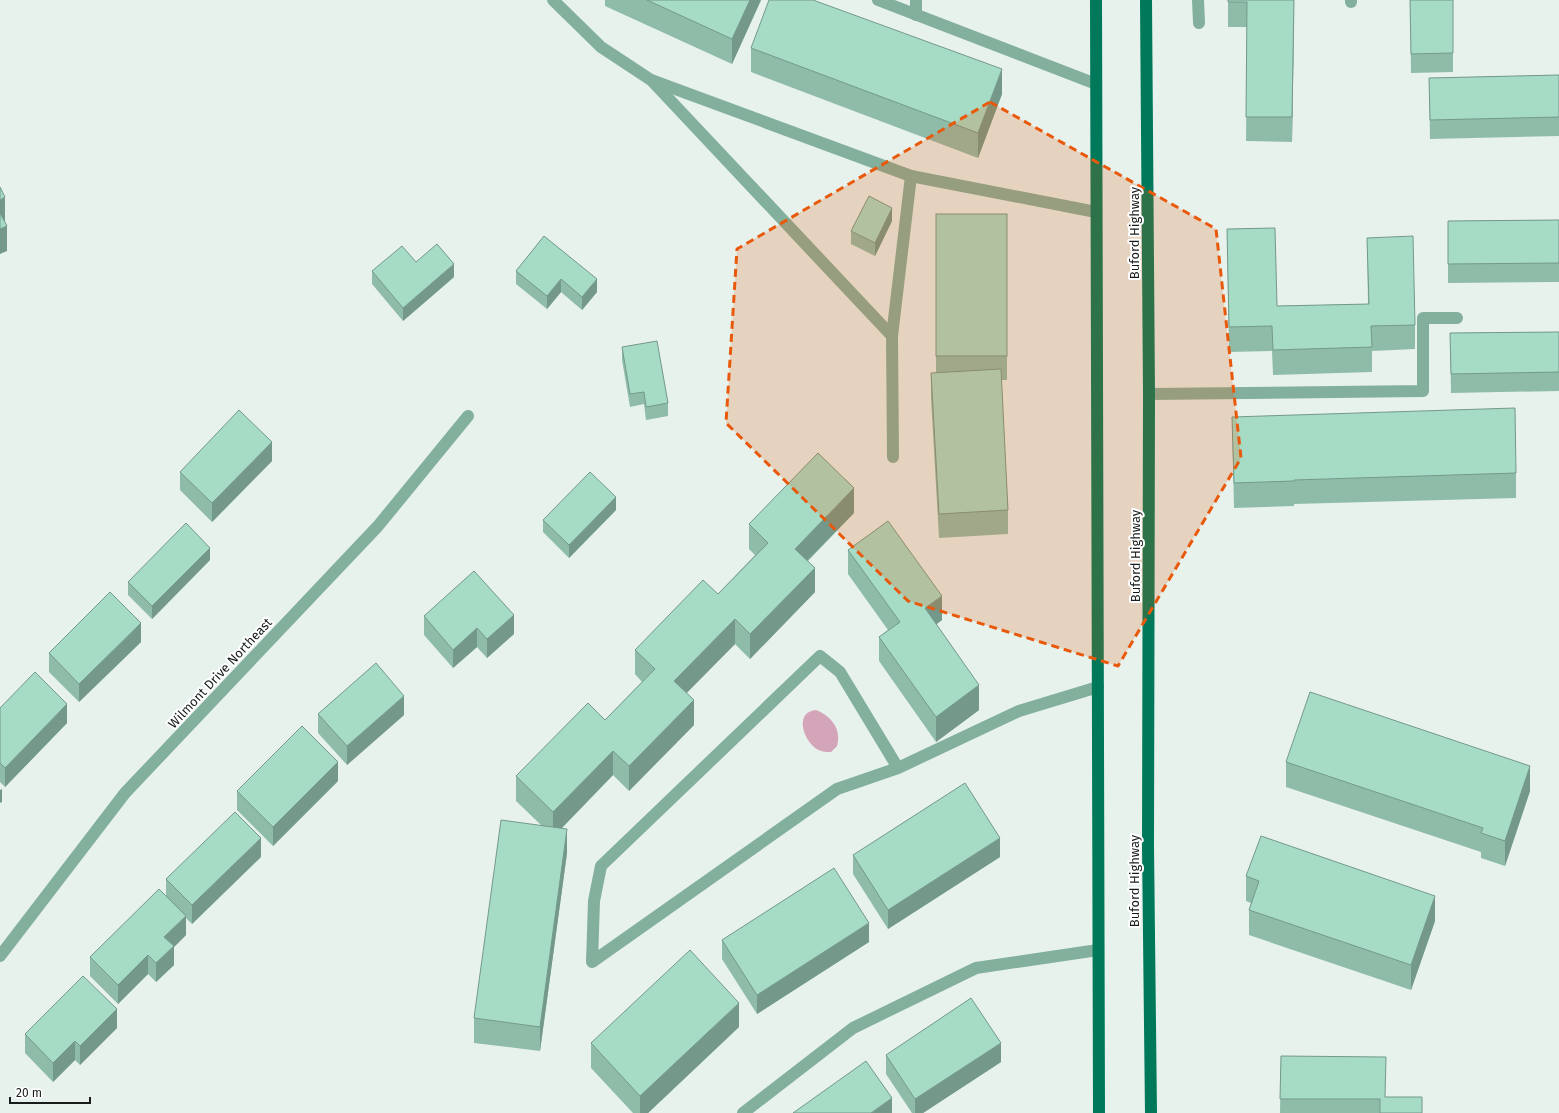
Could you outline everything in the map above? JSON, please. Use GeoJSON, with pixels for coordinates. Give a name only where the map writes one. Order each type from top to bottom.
{"type":"FeatureCollection","features":[{"type":"Feature","properties":{"kind":"main road"},"geometry":{"type":"LineString","coordinates":[[1096,0],[1098,1113]]}},
{"type":"Feature","properties":{"kind":"main road","name":"Buford Highway"},"geometry":{"type":"LineString","coordinates":[[1146,0],[1149,394],[1148,846],[1151,1113]]}},
{"type":"Feature","properties":{"kind":"street"},"geometry":{"type":"LineString","coordinates":[[553,0],[601,47],[651,80],[912,176],[1096,212]]}},
{"type":"Feature","properties":{"kind":"street"},"geometry":{"type":"LineString","coordinates":[[878,0],[1096,84]]}},
{"type":"Feature","properties":{"kind":"street"},"geometry":{"type":"LineString","coordinates":[[916,0],[916,15]]}},
{"type":"Feature","properties":{"kind":"street"},"geometry":{"type":"LineString","coordinates":[[1198,0],[1199,23]]}},
{"type":"Feature","properties":{"kind":"street"},"geometry":{"type":"LineString","coordinates":[[651,80],[892,336]]}},
{"type":"Feature","properties":{"kind":"street"},"geometry":{"type":"LineString","coordinates":[[893,457],[892,336],[912,176]]}},
{"type":"Feature","properties":{"kind":"street"},"geometry":{"type":"LineString","coordinates":[[1149,394],[1423,391],[1423,318],[1457,318]]}},
{"type":"Feature","properties":{"kind":"street","name":"Wilmont Drive Northeast"},"geometry":{"type":"LineString","coordinates":[[0,956],[125,793],[378,526],[468,416]]}},
{"type":"Feature","properties":{"kind":"street"},"geometry":{"type":"LineString","coordinates":[[898,768],[840,672],[820,656],[601,866],[594,901],[592,962],[836,789],[898,768],[1019,711],[1098,687]]}},
{"type":"Feature","properties":{"kind":"street"},"geometry":{"type":"LineString","coordinates":[[743,1113],[853,1028],[976,968],[1098,950]]}},
{"type":"Feature","properties":{"kind":"highlighted area"},"geometry":{"type":"Polygon","coordinates":[[[990,102],[1216,229],[1241,458],[1118,666],[908,601],[726,423],[737,249],[990,102]]]}},
{"type":"Feature","properties":{"kind":"shaded area"},"geometry":{"type":"Polygon","coordinates":[[[816,710],[831,720],[837,729],[837,746],[831,752],[822,751],[815,748],[806,736],[803,723],[804,717],[809,712],[816,710]]]}},
{"type":"Feature","properties":{"kind":"building"},"geometry":{"type":"Polygon","coordinates":[[[647,0],[750,0],[732,39],[647,0]]]}},
{"type":"Feature","properties":{"kind":"building"},"geometry":{"type":"Polygon","coordinates":[[[769,0],[813,0],[1002,69],[978,133],[751,48],[769,0]]]}},
{"type":"Feature","properties":{"kind":"building"},"geometry":{"type":"Polygon","coordinates":[[[1228,0],[1294,0],[1292,117],[1246,117],[1247,2],[1228,2],[1228,0]]]}},
{"type":"Feature","properties":{"kind":"building"},"geometry":{"type":"Polygon","coordinates":[[[1410,0],[1453,0],[1453,53],[1411,54],[1410,0]]]}},
{"type":"Feature","properties":{"kind":"building"},"geometry":{"type":"Polygon","coordinates":[[[1559,75],[1559,117],[1430,120],[1429,78],[1559,75]]]}},
{"type":"Feature","properties":{"kind":"building"},"geometry":{"type":"Polygon","coordinates":[[[0,187],[5,197],[0,200],[0,187]]]}},
{"type":"Feature","properties":{"kind":"building"},"geometry":{"type":"Polygon","coordinates":[[[869,196],[892,208],[875,243],[851,231],[869,196]]]}},
{"type":"Feature","properties":{"kind":"building"},"geometry":{"type":"Polygon","coordinates":[[[0,213],[7,226],[0,229],[0,213]]]}},
{"type":"Feature","properties":{"kind":"building"},"geometry":{"type":"Polygon","coordinates":[[[936,214],[1007,214],[1007,356],[936,356],[936,214]]]}},
{"type":"Feature","properties":{"kind":"building"},"geometry":{"type":"Polygon","coordinates":[[[1559,220],[1559,263],[1448,264],[1448,221],[1559,220]]]}},
{"type":"Feature","properties":{"kind":"building"},"geometry":{"type":"Polygon","coordinates":[[[1275,228],[1277,306],[1369,304],[1367,238],[1413,236],[1415,325],[1371,326],[1372,347],[1273,350],[1272,326],[1229,327],[1227,229],[1275,228]]]}},
{"type":"Feature","properties":{"kind":"building"},"geometry":{"type":"Polygon","coordinates":[[[544,236],[597,279],[582,297],[561,279],[547,296],[516,271],[544,236]]]}},
{"type":"Feature","properties":{"kind":"building"},"geometry":{"type":"Polygon","coordinates":[[[437,244],[454,264],[403,308],[372,271],[402,246],[416,262],[437,244]]]}},
{"type":"Feature","properties":{"kind":"building"},"geometry":{"type":"Polygon","coordinates":[[[1559,332],[1559,372],[1451,374],[1450,333],[1559,332]]]}},
{"type":"Feature","properties":{"kind":"building"},"geometry":{"type":"Polygon","coordinates":[[[657,341],[668,403],[646,407],[644,392],[630,394],[622,347],[657,341]]]}},
{"type":"Feature","properties":{"kind":"building"},"geometry":{"type":"Polygon","coordinates":[[[1001,369],[1008,510],[939,514],[931,373],[1001,369]]]}},
{"type":"Feature","properties":{"kind":"building"},"geometry":{"type":"Polygon","coordinates":[[[1515,408],[1516,473],[1234,483],[1232,417],[1515,408]]]}},
{"type":"Feature","properties":{"kind":"building"},"geometry":{"type":"Polygon","coordinates":[[[239,410],[272,442],[212,503],[180,472],[239,410]]]}},
{"type":"Feature","properties":{"kind":"building"},"geometry":{"type":"Polygon","coordinates":[[[818,453],[854,488],[795,549],[815,568],[750,634],[735,619],[674,681],[694,700],[629,766],[613,751],[553,812],[516,776],[588,703],[605,720],[655,669],[635,650],[703,580],[718,594],[768,543],[749,524],[818,453]]]}},
{"type":"Feature","properties":{"kind":"building"},"geometry":{"type":"Polygon","coordinates":[[[590,472],[616,497],[569,545],[543,520],[590,472]]]}},
{"type":"Feature","properties":{"kind":"building"},"geometry":{"type":"Polygon","coordinates":[[[888,521],[942,596],[925,608],[979,685],[936,717],[879,637],[900,622],[848,550],[888,521]]]}},
{"type":"Feature","properties":{"kind":"building"},"geometry":{"type":"Polygon","coordinates":[[[186,523],[210,548],[152,606],[128,582],[186,523]]]}},
{"type":"Feature","properties":{"kind":"building"},"geometry":{"type":"Polygon","coordinates":[[[474,571],[514,615],[487,639],[477,628],[453,650],[424,616],[474,571]]]}},
{"type":"Feature","properties":{"kind":"building"},"geometry":{"type":"Polygon","coordinates":[[[110,592],[141,623],[79,684],[49,653],[110,592]]]}},
{"type":"Feature","properties":{"kind":"building"},"geometry":{"type":"Polygon","coordinates":[[[376,663],[404,696],[347,746],[318,714],[376,663]]]}},
{"type":"Feature","properties":{"kind":"building"},"geometry":{"type":"Polygon","coordinates":[[[35,672],[67,704],[5,768],[0,763],[0,708],[35,672]]]}},
{"type":"Feature","properties":{"kind":"building"},"geometry":{"type":"Polygon","coordinates":[[[1310,692],[1530,766],[1505,841],[1481,833],[1483,828],[1286,762],[1310,692]]]}},
{"type":"Feature","properties":{"kind":"building"},"geometry":{"type":"Polygon","coordinates":[[[302,726],[338,762],[273,827],[237,791],[302,726]]]}},
{"type":"Feature","properties":{"kind":"building"},"geometry":{"type":"Polygon","coordinates":[[[965,783],[1000,838],[888,910],[853,855],[965,783]]]}},
{"type":"Feature","properties":{"kind":"building"},"geometry":{"type":"Polygon","coordinates":[[[235,812],[261,838],[192,905],[166,879],[235,812]]]}},
{"type":"Feature","properties":{"kind":"building"},"geometry":{"type":"Polygon","coordinates":[[[501,820],[567,829],[540,1027],[474,1018],[501,820]]]}},
{"type":"Feature","properties":{"kind":"building"},"geometry":{"type":"Polygon","coordinates":[[[1261,836],[1435,896],[1411,965],[1249,910],[1259,881],[1246,876],[1261,836]]]}},
{"type":"Feature","properties":{"kind":"building"},"geometry":{"type":"Polygon","coordinates":[[[834,868],[869,923],[757,995],[722,940],[834,868]]]}},
{"type":"Feature","properties":{"kind":"building"},"geometry":{"type":"Polygon","coordinates":[[[159,889],[186,916],[164,937],[174,946],[156,963],[148,955],[118,985],[90,957],[159,889]]]}},
{"type":"Feature","properties":{"kind":"building"},"geometry":{"type":"Polygon","coordinates":[[[690,950],[739,1003],[640,1096],[591,1043],[690,950]]]}},
{"type":"Feature","properties":{"kind":"building"},"geometry":{"type":"Polygon","coordinates":[[[83,976],[117,1009],[80,1046],[75,1041],[53,1063],[25,1034],[83,976]]]}},
{"type":"Feature","properties":{"kind":"building"},"geometry":{"type":"Polygon","coordinates":[[[971,998],[1001,1043],[915,1099],[886,1055],[971,998]]]}},
{"type":"Feature","properties":{"kind":"building"},"geometry":{"type":"Polygon","coordinates":[[[1281,1056],[1386,1057],[1385,1097],[1422,1097],[1422,1113],[1380,1113],[1380,1099],[1280,1099],[1281,1056]]]}},
{"type":"Feature","properties":{"kind":"building"},"geometry":{"type":"Polygon","coordinates":[[[866,1061],[892,1098],[871,1113],[793,1113],[866,1061]]]}}]}
